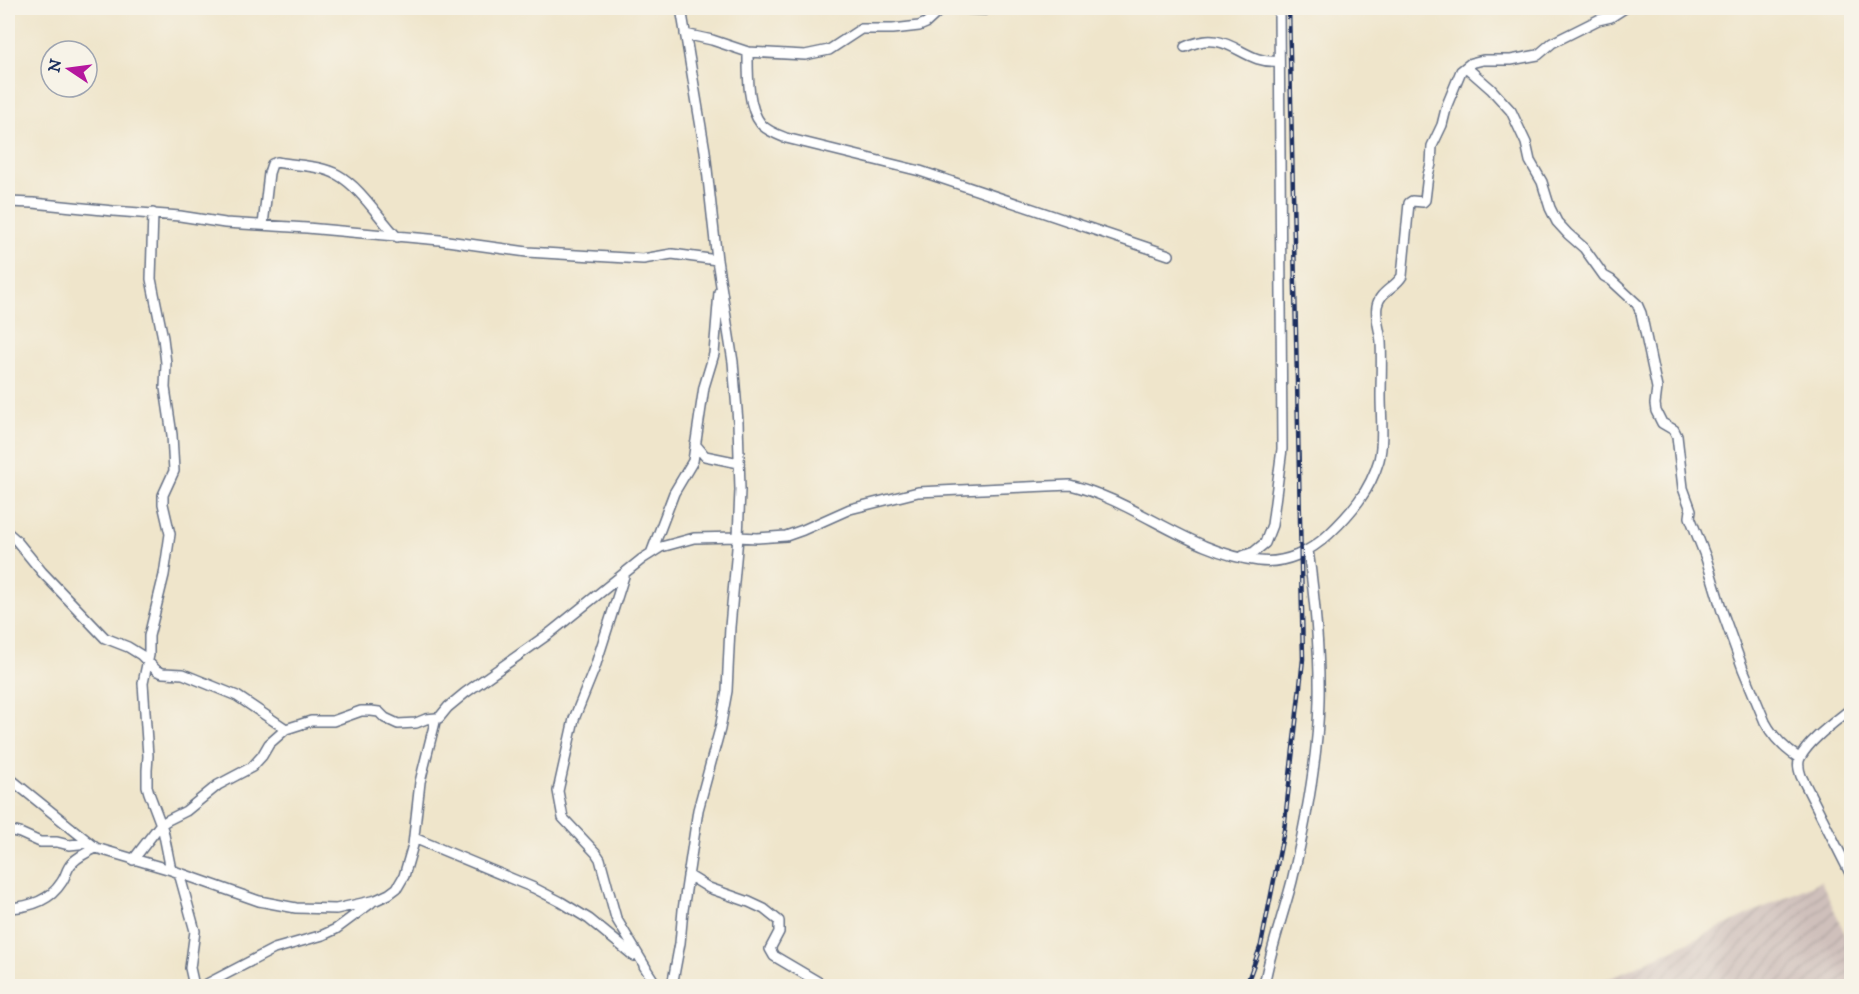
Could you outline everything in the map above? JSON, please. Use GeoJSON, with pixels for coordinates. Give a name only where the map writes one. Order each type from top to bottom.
{"type":"FeatureCollection","features":[{"type":"Feature","properties":{"kind":"street"},"geometry":{"type":"LineString","coordinates":[[672,987],[698,810],[720,729],[727,691],[740,490],[735,382],[717,260],[706,160],[681,8]]}},
{"type":"Feature","properties":{"kind":"street"},"geometry":{"type":"LineString","coordinates":[[1241,557],[1254,552],[1265,543],[1272,525],[1282,449],[1279,8]]}},
{"type":"Feature","properties":{"kind":"street"},"geometry":{"type":"LineString","coordinates":[[133,860],[160,825],[186,811],[218,785],[252,767],[269,744],[286,729],[311,721],[333,721],[361,711],[379,711],[385,718],[398,724],[439,718],[465,693],[550,633],[651,553],[670,544],[694,538],[786,536],[850,509],[918,492],[1070,485],[1102,496],[1225,554],[1259,561],[1281,560],[1318,545],[1358,505],[1371,481],[1379,459],[1382,427],[1381,342],[1377,309],[1383,294],[1402,276],[1410,203],[1425,200],[1432,146],[1461,71],[1483,60],[1511,60],[1538,55],[1552,43],[1598,20],[1611,17],[1625,8]]}},
{"type":"Feature","properties":{"kind":"street"},"geometry":{"type":"LineString","coordinates":[[685,34],[748,52],[786,55],[820,53],[829,50],[861,29],[919,26],[939,11],[946,9],[985,10]]}},
{"type":"Feature","properties":{"kind":"street"},"geometry":{"type":"LineString","coordinates":[[1185,46],[1206,40],[1233,45],[1262,62],[1278,61]]}},
{"type":"Feature","properties":{"kind":"street"},"geometry":{"type":"LineString","coordinates":[[748,52],[747,81],[752,102],[761,124],[772,132],[786,138],[943,178],[1169,255]]}},
{"type":"Feature","properties":{"kind":"street"},"geometry":{"type":"LineString","coordinates":[[1466,67],[1511,111],[1557,222],[1584,248],[1604,276],[1637,304],[1641,313],[1657,388],[1656,411],[1662,423],[1674,430],[1677,436],[1683,488],[1691,510],[1690,517],[1706,558],[1729,631],[1769,731],[1799,758]]}},
{"type":"Feature","properties":{"kind":"street"},"geometry":{"type":"LineString","coordinates":[[263,225],[269,173],[272,164],[277,162],[313,167],[339,175],[356,190],[397,237]]}},
{"type":"Feature","properties":{"kind":"street"},"geometry":{"type":"LineString","coordinates":[[8,202],[113,212],[153,213],[225,223],[462,242],[527,252],[643,259],[672,254],[717,260]]}},
{"type":"Feature","properties":{"kind":"street"},"geometry":{"type":"LineString","coordinates":[[153,213],[151,279],[164,338],[165,388],[172,435],[174,471],[163,495],[170,534],[164,575],[149,636],[150,648],[143,684],[148,756],[147,786],[195,931],[190,968],[194,987]]}},
{"type":"Feature","properties":{"kind":"street"},"geometry":{"type":"LineString","coordinates":[[651,553],[674,494],[690,467],[704,387],[714,354],[721,287]]}},
{"type":"Feature","properties":{"kind":"street"},"geometry":{"type":"LineString","coordinates":[[695,444],[705,456],[739,463]]}},
{"type":"Feature","properties":{"kind":"street"},"geometry":{"type":"LineString","coordinates":[[8,533],[105,638],[128,647],[157,671],[183,674],[237,696],[286,729]]}},
{"type":"Feature","properties":{"kind":"street"},"geometry":{"type":"LineString","coordinates":[[1264,987],[1270,954],[1292,881],[1316,753],[1319,666],[1308,550]]}},
{"type":"Feature","properties":{"kind":"street"},"geometry":{"type":"LineString","coordinates":[[625,573],[595,667],[574,719],[558,791],[562,818],[600,859],[616,918],[657,987]]}},
{"type":"Feature","properties":{"kind":"street"},"geometry":{"type":"LineString","coordinates":[[1851,708],[1815,740],[1799,758],[1798,766],[1851,877]]}},
{"type":"Feature","properties":{"kind":"street"},"geometry":{"type":"LineString","coordinates":[[203,987],[274,949],[336,929],[397,888],[404,876],[414,838],[420,782],[436,718]]}},
{"type":"Feature","properties":{"kind":"street"},"geometry":{"type":"LineString","coordinates":[[8,777],[92,846]]}},
{"type":"Feature","properties":{"kind":"street"},"geometry":{"type":"LineString","coordinates":[[8,830],[40,842],[92,846],[260,901],[296,908],[336,909],[376,900]]}},
{"type":"Feature","properties":{"kind":"street"},"geometry":{"type":"LineString","coordinates":[[414,838],[534,888],[561,902],[589,919],[619,942],[646,968]]}},
{"type":"Feature","properties":{"kind":"street"},"geometry":{"type":"LineString","coordinates":[[8,908],[38,903],[52,894],[60,885],[67,869],[92,846]]}},
{"type":"Feature","properties":{"kind":"street"},"geometry":{"type":"LineString","coordinates":[[688,874],[709,888],[764,909],[778,921],[779,932],[770,949],[774,956],[825,987]]}},
{"type":"Feature","properties":{"kind":"shaded area"},"geometry":{"type":"Polygon","coordinates":[[[1821,881],[1851,947],[1851,986],[1593,986],[1821,881]]]}},
{"type":"Feature","properties":{"kind":"railway"},"geometry":{"type":"LineString","coordinates":[[1246,986],[1261,945],[1284,830],[1303,659],[1289,8]]}}]}
